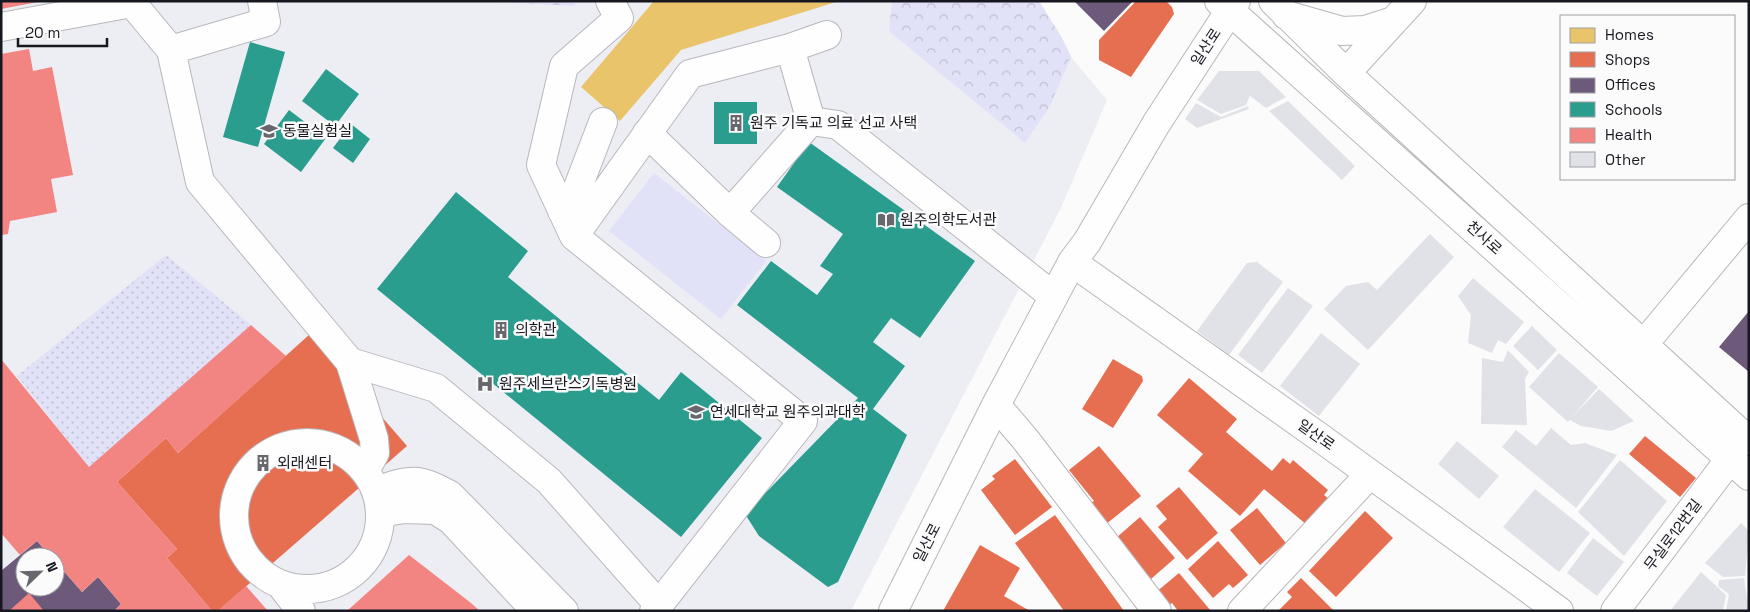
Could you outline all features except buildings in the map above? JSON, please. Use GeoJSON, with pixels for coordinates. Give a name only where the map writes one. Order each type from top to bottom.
{"type":"FeatureCollection","features":[{"type":"Feature","properties":{"kind":"street"},"geometry":{"type":"LineString","coordinates":[[171,50],[266,22],[262,1]]}},
{"type":"Feature","properties":{"kind":"street"},"geometry":{"type":"LineString","coordinates":[[350,362],[436,388],[549,481],[657,608],[803,421],[574,236],[562,211],[541,165],[564,66],[619,18],[610,1]]}},
{"type":"Feature","properties":{"kind":"street"},"geometry":{"type":"LineString","coordinates":[[1346,74],[1412,1]]}},
{"type":"Feature","properties":{"kind":"street"},"geometry":{"type":"LineString","coordinates":[[1,27],[132,3],[171,50],[200,182],[350,362],[374,439],[374,492],[378,536],[369,556],[354,573],[335,585],[319,599],[263,576],[246,557],[235,534],[233,509],[240,485],[254,464],[274,450],[298,443],[324,444],[346,454],[374,492],[404,509],[435,510],[450,520],[536,611]]}},
{"type":"Feature","properties":{"kind":"street","name":"일산로"},"geometry":{"type":"LineString","coordinates":[[893,611],[1053,296],[1228,5]]}},
{"type":"Feature","properties":{"kind":"street","name":"천사로"},"geometry":{"type":"LineString","coordinates":[[1228,5],[1743,459]]}},
{"type":"Feature","properties":{"kind":"street"},"geometry":{"type":"LineString","coordinates":[[1279,8],[1342,30],[1365,30],[1393,21]]}},
{"type":"Feature","properties":{"kind":"street","name":"천사로"},"geometry":{"type":"LineString","coordinates":[[1279,8],[1346,74],[1643,345],[1743,459]]}},
{"type":"Feature","properties":{"kind":"street"},"geometry":{"type":"LineString","coordinates":[[574,236],[690,74],[790,48],[827,35]]}},
{"type":"Feature","properties":{"kind":"street"},"geometry":{"type":"LineString","coordinates":[[790,48],[812,121]]}},
{"type":"Feature","properties":{"kind":"street"},"geometry":{"type":"LineString","coordinates":[[730,213],[812,121]]}},
{"type":"Feature","properties":{"kind":"street"},"geometry":{"type":"LineString","coordinates":[[812,121],[838,126],[1053,296]]}},
{"type":"Feature","properties":{"kind":"street"},"geometry":{"type":"LineString","coordinates":[[562,211],[575,195],[603,122]]}},
{"type":"Feature","properties":{"kind":"street"},"geometry":{"type":"LineString","coordinates":[[647,133],[730,213],[766,243]]}},
{"type":"Feature","properties":{"kind":"street"},"geometry":{"type":"LineString","coordinates":[[1643,345],[1749,218]]}},
{"type":"Feature","properties":{"kind":"street","name":"일산로"},"geometry":{"type":"LineString","coordinates":[[1072,262],[1559,611]]}},
{"type":"Feature","properties":{"kind":"street"},"geometry":{"type":"LineString","coordinates":[[996,405],[1025,439],[1156,611]]}},
{"type":"Feature","properties":{"kind":"street"},"geometry":{"type":"LineString","coordinates":[[374,439],[397,466],[414,469],[450,495],[564,611]]}},
{"type":"Feature","properties":{"kind":"street","name":"무실로12번길"},"geometry":{"type":"LineString","coordinates":[[1615,611],[1743,459]]}},
{"type":"Feature","properties":{"kind":"street"},"geometry":{"type":"LineString","coordinates":[[1242,611],[1370,474]]}},
{"type":"Feature","properties":{"kind":"street"},"geometry":{"type":"LineString","coordinates":[[374,492],[406,481],[427,482],[450,495]]}},
{"type":"Feature","properties":{"kind":"street"},"geometry":{"type":"LineString","coordinates":[[281,585],[301,611]]}},
{"type":"Feature","properties":{"kind":"shaded area","name":"연세대학교 원주의과대학"},"geometry":{"type":"Polygon","coordinates":[[[1,1],[1039,1],[1062,38],[1071,57],[1107,100],[1060,210],[851,611],[1,611],[1,1]]]}},
{"type":"Feature","properties":{"kind":"green space"},"geometry":{"type":"Polygon","coordinates":[[[482,1],[573,1],[576,6],[482,1]]]}},
{"type":"Feature","properties":{"kind":"green space"},"geometry":{"type":"Polygon","coordinates":[[[892,1],[1039,1],[1062,38],[1071,57],[1050,106],[1025,143],[889,31],[892,1]]]}},
{"type":"Feature","properties":{"kind":"green space"},"geometry":{"type":"Polygon","coordinates":[[[654,173],[766,261],[721,319],[609,231],[654,173]]]}},
{"type":"Feature","properties":{"kind":"green space"},"geometry":{"type":"Polygon","coordinates":[[[166,255],[251,325],[89,467],[17,376],[166,255]]]}},
{"type":"Feature","properties":{"kind":"place","name":"원주 기독교 의료 선교 사택"},"geometry":{"type":"Point","coordinates":[736,123]}},
{"type":"Feature","properties":{"kind":"place","name":"동물실험실"},"geometry":{"type":"Point","coordinates":[269,131]}},
{"type":"Feature","properties":{"kind":"place","name":"원주의학도서관"},"geometry":{"type":"Point","coordinates":[886,220]}},
{"type":"Feature","properties":{"kind":"place","name":"의학관"},"geometry":{"type":"Point","coordinates":[501,330]}},
{"type":"Feature","properties":{"kind":"place","name":"원주세브란스기독병원"},"geometry":{"type":"Point","coordinates":[485,384]}},
{"type":"Feature","properties":{"kind":"place","name":"연세대학교 원주의과대학"},"geometry":{"type":"Point","coordinates":[696,412]}},
{"type":"Feature","properties":{"kind":"place","name":"외래센터"},"geometry":{"type":"Point","coordinates":[263,463]}}]}
